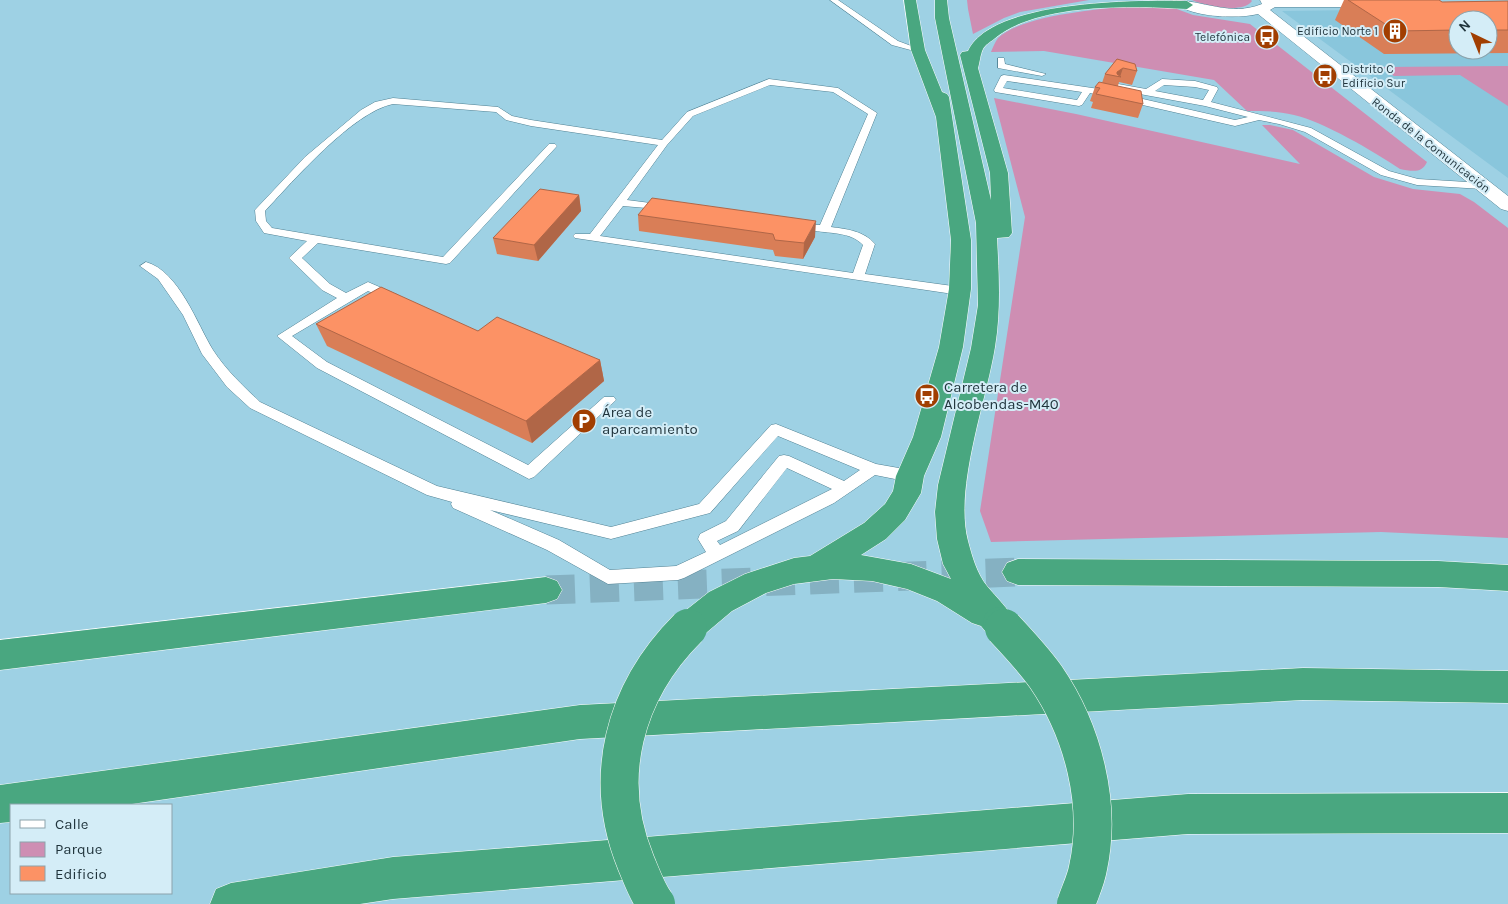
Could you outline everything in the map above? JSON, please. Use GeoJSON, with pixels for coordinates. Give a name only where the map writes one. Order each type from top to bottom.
{"type":"FeatureCollection","features":[{"type":"Feature","properties":{"kind":"highway"},"geometry":{"type":"LineString","coordinates":[[910,0],[918,50],[946,122]]}},
{"type":"Feature","properties":{"kind":"highway"},"geometry":{"type":"LineString","coordinates":[[820,566],[875,531],[895,512],[907,494],[910,476],[927,437],[951,347],[960,291],[961,240],[946,122],[925,16],[925,0]]}},
{"type":"Feature","properties":{"kind":"highway"},"geometry":{"type":"LineString","coordinates":[[941,0],[942,18],[986,223],[989,305]]}},
{"type":"Feature","properties":{"kind":"highway"},"geometry":{"type":"LineString","coordinates":[[971,67],[976,46],[991,33],[1017,20],[1054,10],[1098,3],[1183,2]]}},
{"type":"Feature","properties":{"kind":"highway"},"geometry":{"type":"LineString","coordinates":[[964,45],[999,173],[1003,254],[989,305],[983,348],[952,485],[950,512],[952,540],[959,564],[974,594],[1025,649],[1052,686],[1075,734],[1090,786],[1093,825],[1089,864],[1076,904]]}},
{"type":"Feature","properties":{"kind":"highway"},"geometry":{"type":"LineString","coordinates":[[656,904],[650,896],[627,841],[619,791],[623,739],[641,690],[669,647],[702,615],[742,590],[779,575],[820,566],[867,567],[909,575],[939,586],[998,622]]}},
{"type":"Feature","properties":{"kind":"highway"},"geometry":{"type":"LineString","coordinates":[[1018,572],[1438,574],[1508,578]]}},
{"type":"Feature","properties":{"kind":"highway"},"geometry":{"type":"LineString","coordinates":[[0,655],[546,590]]}},
{"type":"Feature","properties":{"kind":"highway"},"geometry":{"type":"LineString","coordinates":[[0,804],[580,722],[1303,684],[1508,687]]}},
{"type":"Feature","properties":{"kind":"highway"},"geometry":{"type":"LineString","coordinates":[[231,904],[393,878],[1188,814],[1508,813]]}},
{"type":"Feature","properties":{"kind":"street"},"geometry":{"type":"LineString","coordinates":[[1183,2],[1231,13],[1293,35]]}},
{"type":"Feature","properties":{"kind":"street"},"geometry":{"type":"LineString","coordinates":[[1231,13],[1265,4],[1391,3]]}},
{"type":"Feature","properties":{"kind":"street","name":"Ronda de la Comunicación"},"geometry":{"type":"LineString","coordinates":[[1265,4],[1293,35],[1508,204]]}},
{"type":"Feature","properties":{"kind":"lane"},"geometry":{"type":"LineString","coordinates":[[833,0],[895,43],[918,50]]}},
{"type":"Feature","properties":{"kind":"lane"},"geometry":{"type":"LineString","coordinates":[[1001,60],[1000,66],[1003,67],[1206,103],[1308,130],[1385,173],[1417,182],[1483,186]]}},
{"type":"Feature","properties":{"kind":"lane"},"geometry":{"type":"LineString","coordinates":[[1088,90],[1079,103],[998,90],[1004,78],[1088,90],[1235,123],[1259,117]]}},
{"type":"Feature","properties":{"kind":"lane"},"geometry":{"type":"LineString","coordinates":[[593,238],[664,143],[690,114],[769,82],[834,90],[873,113],[824,230]]}},
{"type":"Feature","properties":{"kind":"lane"},"geometry":{"type":"LineString","coordinates":[[1148,92],[1162,82],[1195,84],[1214,89],[1206,103]]}},
{"type":"Feature","properties":{"kind":"lane"},"geometry":{"type":"LineString","coordinates":[[552,146],[446,260],[268,230],[261,222],[260,210],[308,159],[364,112],[378,104],[393,101],[498,110],[509,118],[531,124],[664,143]]}},
{"type":"Feature","properties":{"kind":"lane"},"geometry":{"type":"LineString","coordinates":[[620,202],[678,210]]}},
{"type":"Feature","properties":{"kind":"lane"},"geometry":{"type":"LineString","coordinates":[[804,227],[854,235],[865,239],[869,244],[858,277]]}},
{"type":"Feature","properties":{"kind":"lane"},"geometry":{"type":"LineString","coordinates":[[579,236],[960,291]]}},
{"type":"Feature","properties":{"kind":"lane"},"geometry":{"type":"LineString","coordinates":[[315,238],[295,258],[326,287],[346,298]]}},
{"type":"Feature","properties":{"kind":"lane"},"geometry":{"type":"LineString","coordinates":[[146,266],[162,276],[189,315],[207,351],[232,384],[255,405],[483,516],[553,545],[608,577],[678,573],[828,499],[873,468]]}},
{"type":"Feature","properties":{"kind":"lane"},"geometry":{"type":"LineString","coordinates":[[402,302],[368,286],[283,336],[322,365],[529,472],[609,400]]}},
{"type":"Feature","properties":{"kind":"lane"},"geometry":{"type":"LineString","coordinates":[[433,492],[611,533],[704,509],[776,429],[873,468],[910,476]]}},
{"type":"Feature","properties":{"kind":"lane"},"geometry":{"type":"LineString","coordinates":[[717,554],[706,539],[732,526],[784,460],[845,488]]}},
{"type":"Feature","properties":{"kind":"shaded area"},"geometry":{"type":"Polygon","coordinates":[[[1508,8],[1508,178],[1282,11],[1508,8]]]}},
{"type":"Feature","properties":{"kind":"green space"},"geometry":{"type":"Polygon","coordinates":[[[967,0],[1089,0],[1020,12],[973,34],[967,0]]]}},
{"type":"Feature","properties":{"kind":"green space"},"geometry":{"type":"Polygon","coordinates":[[[1192,0],[1252,1],[1241,7],[1224,8],[1192,0]]]}},
{"type":"Feature","properties":{"kind":"green space"},"geometry":{"type":"Polygon","coordinates":[[[1132,6],[1174,8],[1193,15],[1250,24],[1427,162],[1425,166],[1419,170],[1412,171],[1400,169],[1348,138],[1306,119],[1282,113],[1247,111],[1214,80],[1044,51],[991,52],[998,38],[1009,30],[1025,24],[1062,14],[1132,6]]]}},
{"type":"Feature","properties":{"kind":"green space"},"geometry":{"type":"Polygon","coordinates":[[[1508,66],[1508,106],[1460,75],[1394,76],[1382,67],[1508,66]]]}},
{"type":"Feature","properties":{"kind":"green space"},"geometry":{"type":"Polygon","coordinates":[[[994,98],[1076,114],[1300,164],[1262,125],[1293,130],[1374,177],[1413,189],[1460,194],[1474,202],[1508,228],[1508,538],[1381,532],[991,542],[980,511],[1025,217],[994,98]]]}},
{"type":"Feature","properties":{"kind":"building"},"geometry":{"type":"Polygon","coordinates":[[[1348,0],[1508,1],[1508,30],[1498,30],[1498,10],[1448,10],[1448,30],[1396,31],[1348,0]]]}},
{"type":"Feature","properties":{"kind":"building"},"geometry":{"type":"Polygon","coordinates":[[[1117,59],[1135,64],[1137,71],[1123,68],[1117,72],[1121,77],[1105,74],[1117,59]]]}},
{"type":"Feature","properties":{"kind":"building"},"geometry":{"type":"Polygon","coordinates":[[[1099,82],[1141,91],[1143,104],[1096,94],[1100,88],[1095,87],[1099,82]]]}},
{"type":"Feature","properties":{"kind":"building"},"geometry":{"type":"Polygon","coordinates":[[[540,189],[579,195],[534,245],[493,238],[540,189]]]}},
{"type":"Feature","properties":{"kind":"building"},"geometry":{"type":"Polygon","coordinates":[[[652,198],[816,221],[804,243],[775,240],[773,234],[638,215],[652,198]]]}},
{"type":"Feature","properties":{"kind":"building"},"geometry":{"type":"Polygon","coordinates":[[[381,287],[478,331],[497,317],[600,360],[526,421],[316,324],[381,287]]]}},
{"type":"Feature","properties":{"kind":"tunnel"},"geometry":{"type":"LineString","coordinates":[[546,590],[1018,572]]}},
{"type":"Feature","properties":{"kind":"place","name":"Edificio Norte 1"},"geometry":{"type":"Point","coordinates":[1395,31]}},
{"type":"Feature","properties":{"kind":"place","name":"Telefónica"},"geometry":{"type":"Point","coordinates":[1267,37]}},
{"type":"Feature","properties":{"kind":"place","name":"Distrito C Edificio Sur"},"geometry":{"type":"Point","coordinates":[1325,76]}},
{"type":"Feature","properties":{"kind":"place","name":"Carretera de Alcobendas-M40"},"geometry":{"type":"Point","coordinates":[927,396]}},
{"type":"Feature","properties":{"kind":"place","name":"Área de aparcamiento"},"geometry":{"type":"Point","coordinates":[584,421]}}]}
